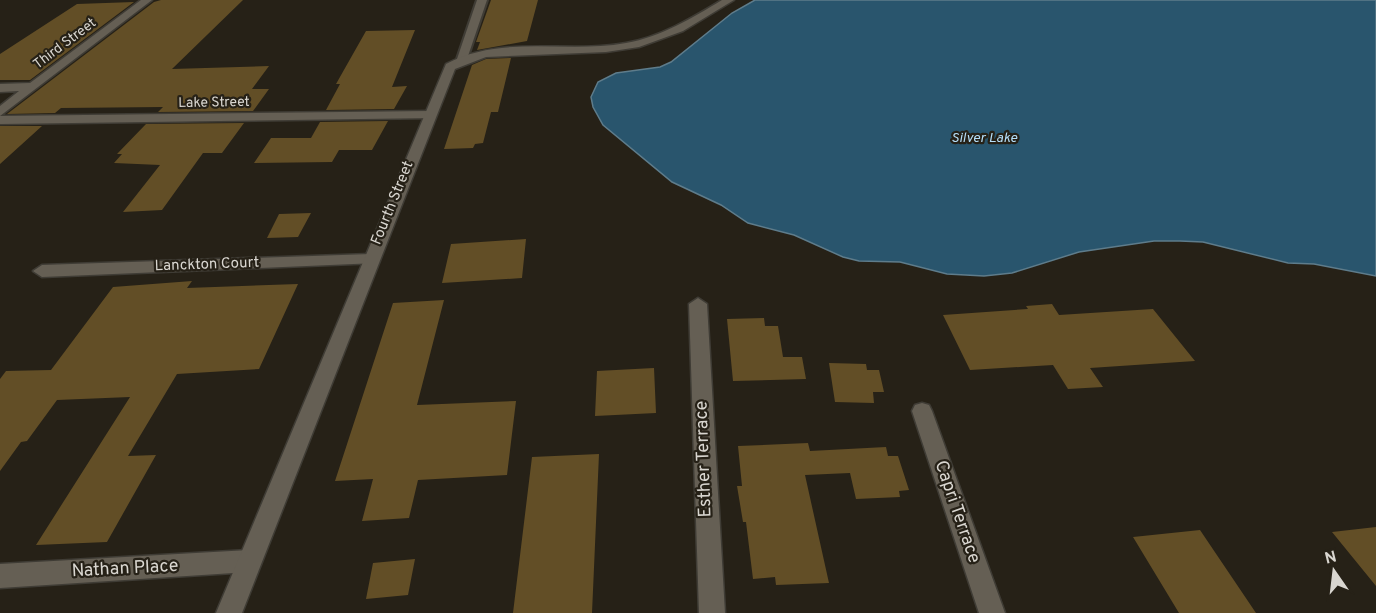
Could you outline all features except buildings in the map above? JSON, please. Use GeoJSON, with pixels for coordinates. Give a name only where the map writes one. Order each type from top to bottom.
{"type":"FeatureCollection","features":[{"type":"Feature","properties":{"kind":"street","name":"Third Street"},"geometry":{"type":"LineString","coordinates":[[0,112],[147,0]]}},
{"type":"Feature","properties":{"kind":"street"},"geometry":{"type":"LineString","coordinates":[[462,59],[498,52],[599,50],[635,45],[677,30],[729,0]]}},
{"type":"Feature","properties":{"kind":"street","name":"Fourth Street"},"geometry":{"type":"LineString","coordinates":[[229,613],[445,73],[462,59]]}},
{"type":"Feature","properties":{"kind":"street"},"geometry":{"type":"LineString","coordinates":[[0,88],[32,87]]}},
{"type":"Feature","properties":{"kind":"street","name":"Lake Street"},"geometry":{"type":"LineString","coordinates":[[0,120],[429,115]]}},
{"type":"Feature","properties":{"kind":"street","name":"Lanckton Court"},"geometry":{"type":"LineString","coordinates":[[42,271],[371,259]]}},
{"type":"Feature","properties":{"kind":"street","name":"Esther Terrace"},"geometry":{"type":"LineString","coordinates":[[698,304],[712,613]]}},
{"type":"Feature","properties":{"kind":"street","name":"Capri Terrace"},"geometry":{"type":"LineString","coordinates":[[922,411],[992,613]]}},
{"type":"Feature","properties":{"kind":"street","name":"Nathan Place"},"geometry":{"type":"LineString","coordinates":[[0,576],[249,561]]}},
{"type":"Feature","properties":{"kind":"lane"},"geometry":{"type":"LineString","coordinates":[[462,59],[482,0]]}},
{"type":"Feature","properties":{"kind":"water","name":"Silver Lake"},"geometry":{"type":"Polygon","coordinates":[[[755,0],[1376,0],[1376,276],[1314,264],[1288,263],[1203,242],[1180,241],[1154,241],[1079,252],[1012,273],[984,276],[947,274],[900,262],[859,261],[843,257],[794,235],[748,223],[721,205],[672,182],[603,125],[593,107],[591,97],[598,82],[616,73],[660,67],[671,62],[732,13],[755,0]]]}}]}
